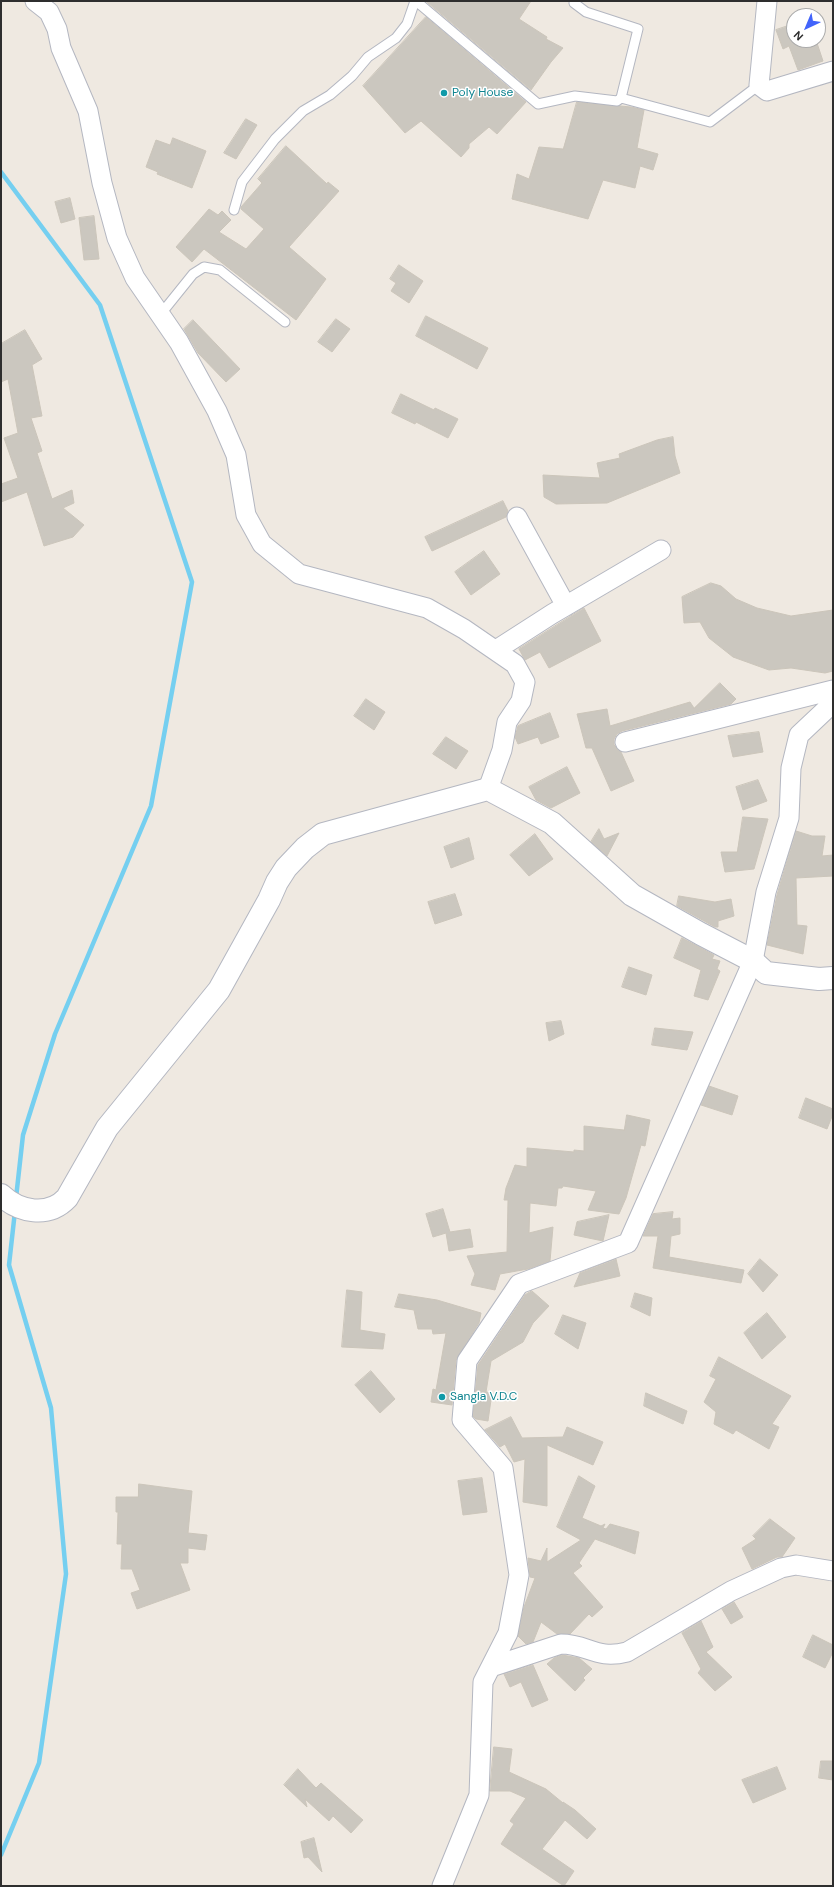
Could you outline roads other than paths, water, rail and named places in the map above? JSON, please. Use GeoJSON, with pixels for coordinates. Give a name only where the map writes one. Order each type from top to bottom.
{"type":"FeatureCollection","features":[{"type":"Feature","properties":{"kind":"street"},"geometry":{"type":"LineString","coordinates":[[35,1],[49,12],[57,29],[61,48],[88,111],[102,183],[116,238],[135,278],[179,342],[217,411],[236,455],[246,515],[262,544],[299,574],[427,608],[464,629],[515,664],[525,682],[521,701],[507,722],[502,750],[488,789]]}},
{"type":"Feature","properties":{"kind":"street"},"geometry":{"type":"LineString","coordinates":[[767,1],[759,85],[767,91],[833,71]]}},
{"type":"Feature","properties":{"kind":"street"},"geometry":{"type":"LineString","coordinates":[[517,517],[566,606]]}},
{"type":"Feature","properties":{"kind":"street"},"geometry":{"type":"LineString","coordinates":[[496,650],[660,550]]}},
{"type":"Feature","properties":{"kind":"street"},"geometry":{"type":"LineString","coordinates":[[625,742],[833,690]]}},
{"type":"Feature","properties":{"kind":"street"},"geometry":{"type":"LineString","coordinates":[[442,1886],[479,1795],[483,1682],[508,1633],[519,1575],[503,1468],[462,1420],[467,1360],[518,1284],[628,1243],[753,961],[766,892],[789,818],[791,768],[799,735],[833,703]]}},
{"type":"Feature","properties":{"kind":"street"},"geometry":{"type":"LineString","coordinates":[[1,1195],[18,1208],[33,1211],[46,1210],[60,1206],[67,1198],[107,1128],[219,990],[269,900],[277,882],[286,868],[305,848],[323,834],[488,789],[552,824],[632,895],[753,961],[766,973],[819,979],[833,978]]}},
{"type":"Feature","properties":{"kind":"street"},"geometry":{"type":"LineString","coordinates":[[491,1667],[561,1644],[570,1644],[600,1654],[614,1655],[627,1652],[731,1590],[781,1568],[796,1565],[833,1571]]}},
{"type":"Feature","properties":{"kind":"lane"},"geometry":{"type":"LineString","coordinates":[[234,210],[242,182],[275,139],[303,111],[330,95],[352,76],[368,57],[396,38],[407,24],[416,1],[538,104],[575,96],[617,101],[621,98],[710,122],[759,85]]}},
{"type":"Feature","properties":{"kind":"lane"},"geometry":{"type":"LineString","coordinates":[[574,3],[586,12],[638,29],[621,98]]}},
{"type":"Feature","properties":{"kind":"lane"},"geometry":{"type":"LineString","coordinates":[[160,315],[193,274],[204,267],[220,270],[285,322]]}},
{"type":"Feature","properties":{"kind":"waterway"},"geometry":{"type":"LineString","coordinates":[[1,172],[100,305],[192,582],[151,806],[55,1034],[23,1135],[16,1198]]}},
{"type":"Feature","properties":{"kind":"waterway"},"geometry":{"type":"LineString","coordinates":[[1,1855],[39,1763],[66,1574],[51,1408],[9,1265],[15,1211]]}},
{"type":"Feature","properties":{"kind":"place","name":"Poly House"},"geometry":{"type":"Point","coordinates":[444,93]}},
{"type":"Feature","properties":{"kind":"place","name":"Sangla V.D.C"},"geometry":{"type":"Point","coordinates":[442,1397]}}]}
